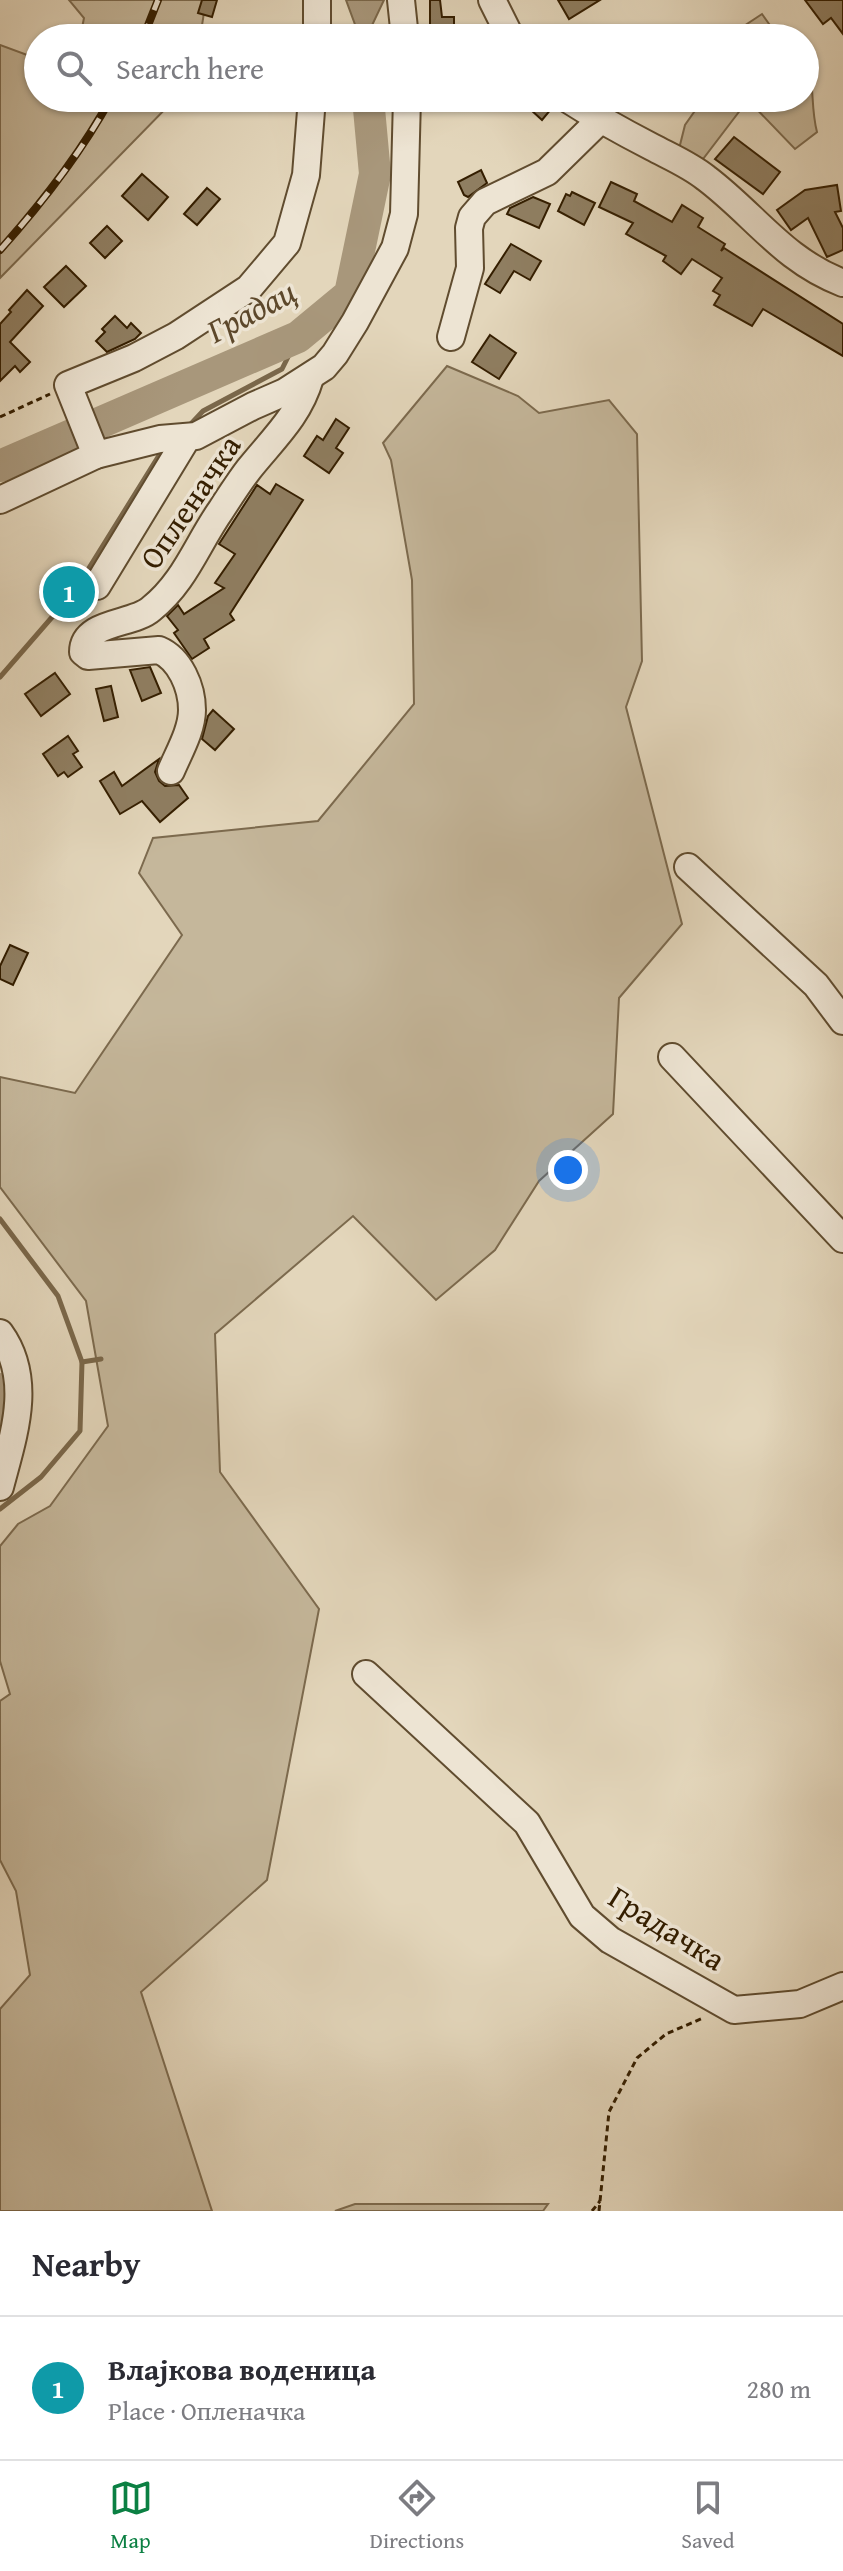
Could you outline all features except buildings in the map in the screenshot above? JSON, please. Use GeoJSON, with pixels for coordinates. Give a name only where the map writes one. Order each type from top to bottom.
{"type":"FeatureCollection","features":[{"type":"Feature","properties":{"kind":"street"},"geometry":{"type":"LineString","coordinates":[[317,0],[317,24]]}},
{"type":"Feature","properties":{"kind":"street"},"geometry":{"type":"LineString","coordinates":[[401,0],[404,24]]}},
{"type":"Feature","properties":{"kind":"street"},"geometry":{"type":"LineString","coordinates":[[492,0],[504,24]]}},
{"type":"Feature","properties":{"kind":"street"},"geometry":{"type":"LineString","coordinates":[[94,449],[70,391],[176,336],[249,288],[287,243],[306,175],[311,112]]}},
{"type":"Feature","properties":{"kind":"street"},"geometry":{"type":"LineString","coordinates":[[7,499],[94,449],[187,438],[207,431],[310,378],[335,354],[395,248],[404,214],[407,112]]}},
{"type":"Feature","properties":{"kind":"street"},"geometry":{"type":"LineString","coordinates":[[588,112],[706,178],[808,268],[843,283]]}},
{"type":"Feature","properties":{"kind":"street"},"geometry":{"type":"LineString","coordinates":[[451,337],[470,268],[469,228],[472,217],[485,202],[547,172],[600,120]]}},
{"type":"Feature","properties":{"kind":"street","name":"Опленачка"},"geometry":{"type":"LineString","coordinates":[[171,771],[184,742],[192,710],[181,668],[167,653],[159,650],[88,656],[83,652],[85,640],[97,630],[144,615],[167,596],[186,572],[196,549],[219,513],[250,468],[276,439],[305,395],[310,378]]}},
{"type":"Feature","properties":{"kind":"street"},"geometry":{"type":"LineString","coordinates":[[250,407],[276,439]]}},
{"type":"Feature","properties":{"kind":"street"},"geometry":{"type":"LineString","coordinates":[[97,586],[187,438]]}},
{"type":"Feature","properties":{"kind":"street"},"geometry":{"type":"LineString","coordinates":[[688,867],[816,985],[843,1021]]}},
{"type":"Feature","properties":{"kind":"street"},"geometry":{"type":"LineString","coordinates":[[672,1057],[843,1239]]}},
{"type":"Feature","properties":{"kind":"street"},"geometry":{"type":"LineString","coordinates":[[0,1333],[20,1383],[17,1424],[0,1487]]}},
{"type":"Feature","properties":{"kind":"street","name":"Градачка"},"geometry":{"type":"LineString","coordinates":[[366,1674],[527,1823],[582,1916],[610,1940],[734,2010],[800,2004],[843,1986]]}},
{"type":"Feature","properties":{"kind":"path"},"geometry":{"type":"LineString","coordinates":[[0,417],[70,391]]}},
{"type":"Feature","properties":{"kind":"path"},"geometry":{"type":"LineString","coordinates":[[599,2211],[609,2112],[637,2058],[666,2034],[695,2020],[734,2010]]}},
{"type":"Feature","properties":{"kind":"path"},"geometry":{"type":"LineString","coordinates":[[592,2211],[600,2200]]}},
{"type":"Feature","properties":{"kind":"shaded area"},"geometry":{"type":"Polygon","coordinates":[[[69,0],[206,0],[202,24],[83,24],[84,18],[69,0]]]}},
{"type":"Feature","properties":{"kind":"shaded area"},"geometry":{"type":"Polygon","coordinates":[[[346,0],[384,0],[373,24],[355,24],[346,0]]]}},
{"type":"Feature","properties":{"kind":"shaded area"},"geometry":{"type":"Polygon","coordinates":[[[762,14],[769,24],[747,24],[762,14]]]}},
{"type":"Feature","properties":{"kind":"shaded area"},"geometry":{"type":"Polygon","coordinates":[[[0,45],[24,54],[24,112],[162,112],[0,278],[0,45]]]}},
{"type":"Feature","properties":{"kind":"shaded area"},"geometry":{"type":"Polygon","coordinates":[[[694,112],[739,112],[703,159],[679,149],[685,125],[694,112]]]}},
{"type":"Feature","properties":{"kind":"shaded area"},"geometry":{"type":"Polygon","coordinates":[[[760,112],[814,112],[817,132],[795,149],[760,112]]]}},
{"type":"Feature","properties":{"kind":"shaded area"},"geometry":{"type":"Polygon","coordinates":[[[447,366],[518,396],[539,413],[609,400],[637,434],[642,661],[626,707],[682,924],[619,998],[613,1114],[539,1181],[495,1250],[436,1300],[353,1216],[215,1334],[220,1472],[319,1609],[267,1880],[141,1992],[212,2211],[0,2211],[0,2009],[30,1975],[16,1891],[0,1860],[0,1701],[10,1694],[0,1661],[0,1546],[18,1524],[50,1506],[108,1426],[86,1301],[0,1187],[0,1077],[75,1093],[182,935],[139,873],[153,838],[318,821],[414,704],[412,580],[391,460],[383,443],[447,366]]]}},
{"type":"Feature","properties":{"kind":"shaded area"},"geometry":{"type":"Polygon","coordinates":[[[355,2204],[548,2204],[543,2211],[335,2211],[355,2204]]]}},
{"type":"Feature","properties":{"kind":"waterway","name":"Градац"},"geometry":{"type":"LineString","coordinates":[[0,466],[298,337],[350,294],[375,174],[369,112]]}},
{"type":"Feature","properties":{"kind":"waterway"},"geometry":{"type":"LineString","coordinates":[[188,427],[203,411],[282,369],[298,337]]}},
{"type":"Feature","properties":{"kind":"waterway"},"geometry":{"type":"LineString","coordinates":[[89,568],[158,457],[167,448]]}},
{"type":"Feature","properties":{"kind":"waterway"},"geometry":{"type":"LineString","coordinates":[[0,677],[60,608]]}},
{"type":"Feature","properties":{"kind":"waterway"},"geometry":{"type":"LineString","coordinates":[[0,1219],[58,1296],[82,1362],[80,1431],[41,1477],[0,1509]]}},
{"type":"Feature","properties":{"kind":"waterway"},"geometry":{"type":"LineString","coordinates":[[82,1362],[101,1359]]}},
{"type":"Feature","properties":{"kind":"waterway","name":"Градац"},"geometry":{"type":"LineString","coordinates":[[0,1389],[0,1443]]}},
{"type":"Feature","properties":{"kind":"railway"},"geometry":{"type":"LineString","coordinates":[[149,24],[158,0]]}},
{"type":"Feature","properties":{"kind":"railway"},"geometry":{"type":"LineString","coordinates":[[0,250],[60,177],[103,112]]}},
{"type":"Feature","properties":{"kind":"place","name":"Влајкова воденица"},"geometry":{"type":"Point","coordinates":[69,592]}}]}
